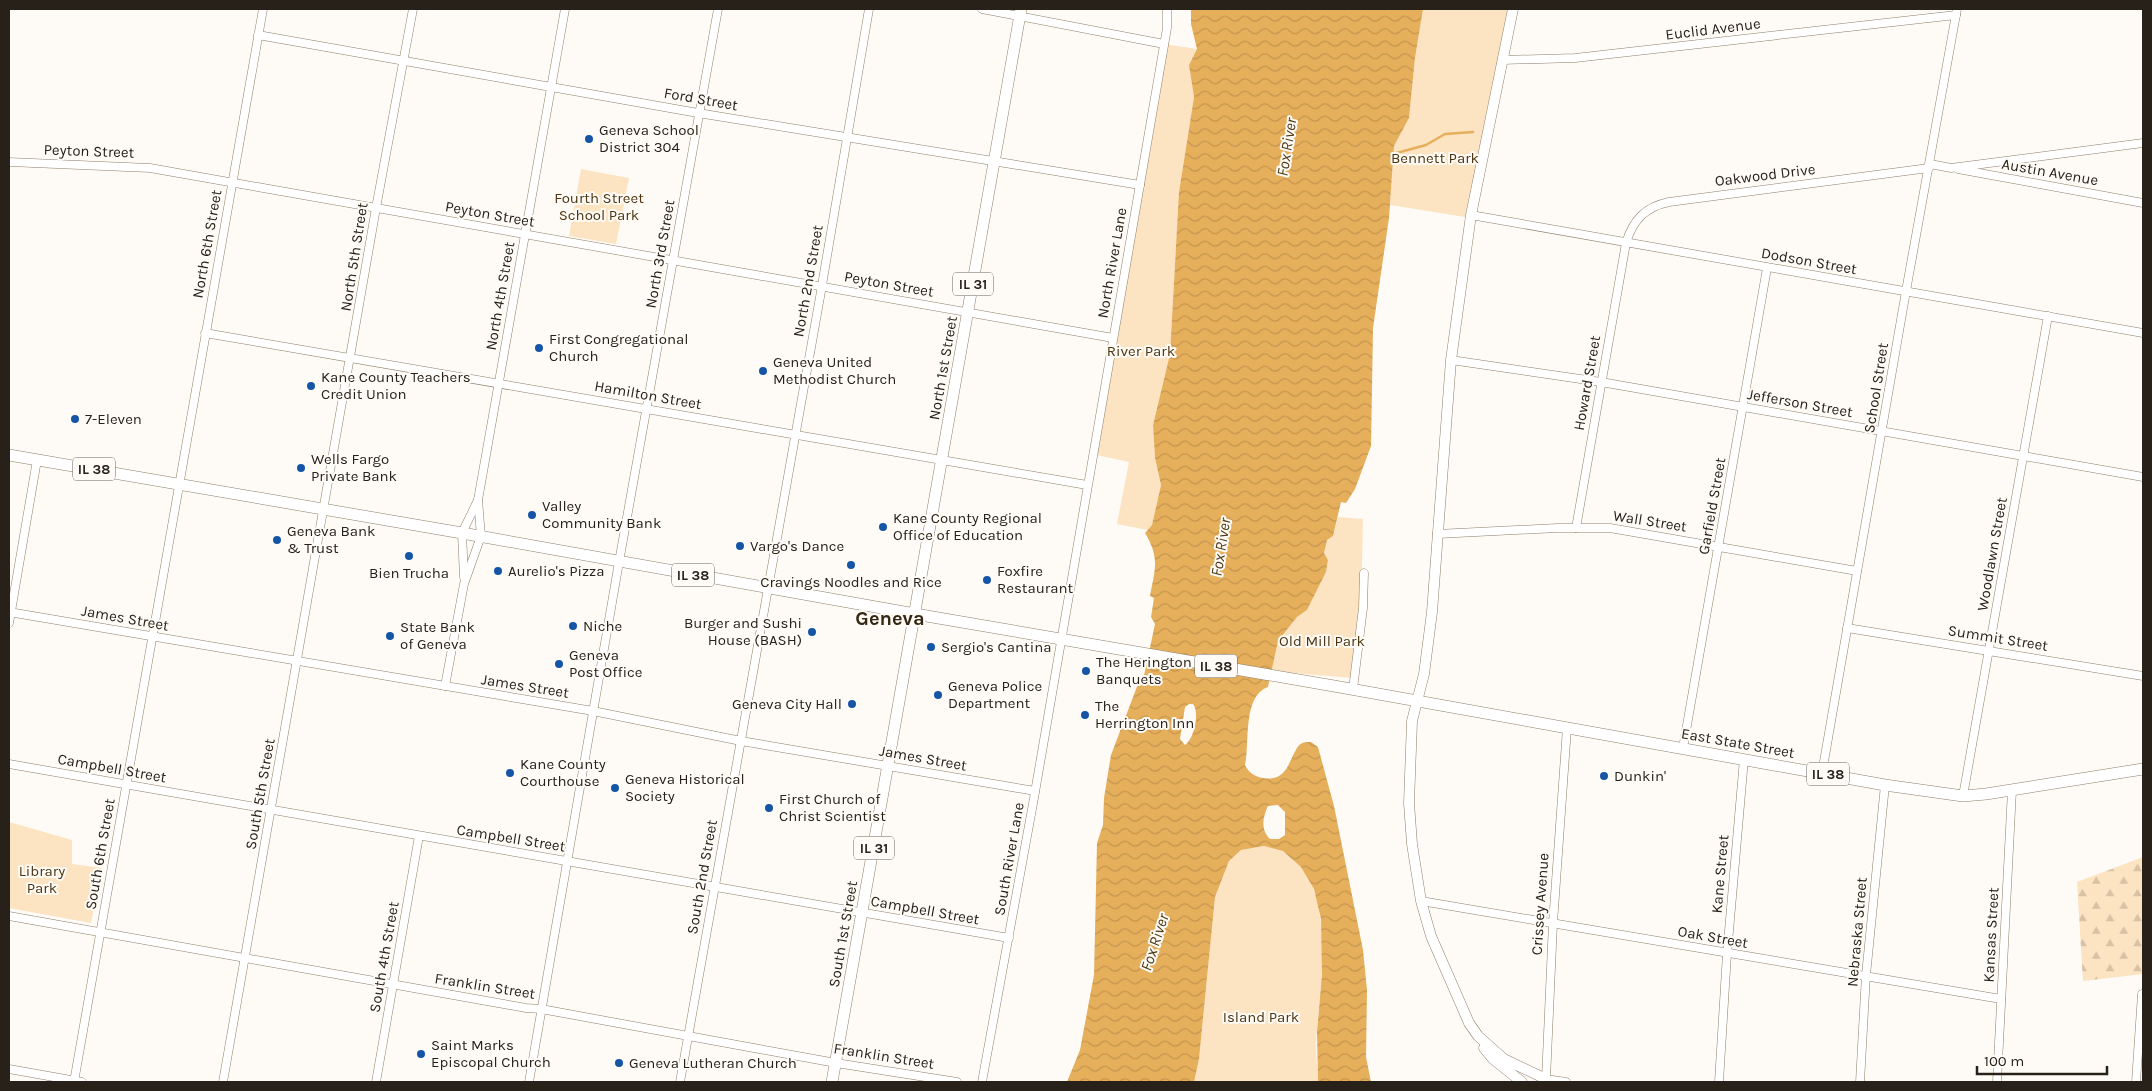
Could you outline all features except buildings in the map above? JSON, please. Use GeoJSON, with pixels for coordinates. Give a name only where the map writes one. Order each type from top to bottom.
{"type":"FeatureCollection","features":[{"type":"Feature","properties":{"kind":"main road"},"geometry":{"type":"LineString","coordinates":[[1512,9],[1471,215],[1451,360],[1432,612],[1424,674],[1412,720],[1409,803],[1412,844],[1421,901],[1441,962],[1469,1023],[1493,1059],[1522,1082]]}},
{"type":"Feature","properties":{"kind":"main road","name":"North 1st Street"},"geometry":{"type":"LineString","coordinates":[[915,614],[1021,12]]}},
{"type":"Feature","properties":{"kind":"main road","name":"IL 38"},"geometry":{"type":"LineString","coordinates":[[9,455],[1418,701]]}},
{"type":"Feature","properties":{"kind":"main road","name":"South 1st Street"},"geometry":{"type":"LineString","coordinates":[[832,1082],[915,614]]}},
{"type":"Feature","properties":{"kind":"main road","name":"East State Street"},"geometry":{"type":"LineString","coordinates":[[1418,701],[1886,785],[1963,796],[2143,769]]}},
{"type":"Feature","properties":{"kind":"main road"},"geometry":{"type":"LineString","coordinates":[[1478,1036],[1504,1059],[1546,1081]]}},
{"type":"Feature","properties":{"kind":"street","name":"North 6th Street"},"geometry":{"type":"LineString","coordinates":[[179,484],[263,9]]}},
{"type":"Feature","properties":{"kind":"street","name":"North 5th Street"},"geometry":{"type":"LineString","coordinates":[[322,509],[413,9]]}},
{"type":"Feature","properties":{"kind":"street","name":"North 4th Street"},"geometry":{"type":"LineString","coordinates":[[481,536],[478,500],[565,9]]}},
{"type":"Feature","properties":{"kind":"street","name":"North 3rd Street"},"geometry":{"type":"LineString","coordinates":[[529,1082],[698,113],[718,9]]}},
{"type":"Feature","properties":{"kind":"street","name":"North 2nd Street"},"geometry":{"type":"LineString","coordinates":[[768,588],[869,9]]}},
{"type":"Feature","properties":{"kind":"street"},"geometry":{"type":"LineString","coordinates":[[982,9],[1021,12],[1164,44]]}},
{"type":"Feature","properties":{"kind":"street","name":"North River Lane"},"geometry":{"type":"LineString","coordinates":[[1061,640],[1167,28],[1167,9]]}},
{"type":"Feature","properties":{"kind":"street","name":"Euclid Avenue"},"geometry":{"type":"LineString","coordinates":[[1502,60],[1575,58],[1957,12]]}},
{"type":"Feature","properties":{"kind":"street","name":"School Street"},"geometry":{"type":"LineString","coordinates":[[1822,773],[1957,12]]}},
{"type":"Feature","properties":{"kind":"street","name":"Ford Street"},"geometry":{"type":"LineString","coordinates":[[258,35],[698,113],[1140,185]]}},
{"type":"Feature","properties":{"kind":"street","name":"Oakwood Drive"},"geometry":{"type":"LineString","coordinates":[[1626,243],[1635,220],[1645,211],[1656,205],[1929,166],[1951,168],[2143,144]]}},
{"type":"Feature","properties":{"kind":"street","name":"Peyton Street"},"geometry":{"type":"LineString","coordinates":[[9,162],[135,166],[1112,338]]}},
{"type":"Feature","properties":{"kind":"street","name":"Austin Avenue"},"geometry":{"type":"LineString","coordinates":[[1951,168],[2143,203]]}},
{"type":"Feature","properties":{"kind":"street","name":"Dodson Street"},"geometry":{"type":"LineString","coordinates":[[1471,215],[2143,333]]}},
{"type":"Feature","properties":{"kind":"street","name":"Howard Street"},"geometry":{"type":"LineString","coordinates":[[1576,528],[1626,243]]}},
{"type":"Feature","properties":{"kind":"street","name":"Garfield Street"},"geometry":{"type":"LineString","coordinates":[[1683,748],[1767,268]]}},
{"type":"Feature","properties":{"kind":"street","name":"Woodlawn Street"},"geometry":{"type":"LineString","coordinates":[[1963,796],[2048,316]]}},
{"type":"Feature","properties":{"kind":"street","name":"Hamilton Street"},"geometry":{"type":"LineString","coordinates":[[205,333],[1087,485]]}},
{"type":"Feature","properties":{"kind":"street","name":"Jefferson Street"},"geometry":{"type":"LineString","coordinates":[[1451,360],[1601,382],[2143,477]]}},
{"type":"Feature","properties":{"kind":"street"},"geometry":{"type":"LineString","coordinates":[[9,623],[37,460]]}},
{"type":"Feature","properties":{"kind":"street","name":"South 6th Street"},"geometry":{"type":"LineString","coordinates":[[76,1082],[100,933],[179,484]]}},
{"type":"Feature","properties":{"kind":"street","name":"North 4th Street"},"geometry":{"type":"LineString","coordinates":[[462,533],[478,500]]}},
{"type":"Feature","properties":{"kind":"street","name":"South 5th Street"},"geometry":{"type":"LineString","coordinates":[[223,1082],[298,662],[322,509]]}},
{"type":"Feature","properties":{"kind":"street","name":"Wall Street"},"geometry":{"type":"LineString","coordinates":[[1437,534],[1610,528],[1857,571]]}},
{"type":"Feature","properties":{"kind":"street"},"geometry":{"type":"LineString","coordinates":[[462,533],[464,584]]}},
{"type":"Feature","properties":{"kind":"street"},"geometry":{"type":"LineString","coordinates":[[445,686],[464,584],[481,536]]}},
{"type":"Feature","properties":{"kind":"street"},"geometry":{"type":"LineString","coordinates":[[1353,689],[1363,608],[1364,573]]}},
{"type":"Feature","properties":{"kind":"street","name":"South 2nd Street"},"geometry":{"type":"LineString","coordinates":[[680,1082],[768,588]]}},
{"type":"Feature","properties":{"kind":"street","name":"James Street"},"geometry":{"type":"LineString","coordinates":[[10,612],[593,711],[741,741],[1035,791]]}},
{"type":"Feature","properties":{"kind":"street","name":"Summit Street"},"geometry":{"type":"LineString","coordinates":[[1847,628],[2143,676]]}},
{"type":"Feature","properties":{"kind":"street","name":"South River Lane"},"geometry":{"type":"LineString","coordinates":[[982,1082],[1061,640]]}},
{"type":"Feature","properties":{"kind":"street","name":"Crissey Avenue"},"geometry":{"type":"LineString","coordinates":[[1546,1081],[1553,923],[1567,728]]}},
{"type":"Feature","properties":{"kind":"street","name":"Kane Street"},"geometry":{"type":"LineString","coordinates":[[1719,1082],[1727,954],[1744,759]]}},
{"type":"Feature","properties":{"kind":"street","name":"Campbell Street"},"geometry":{"type":"LineString","coordinates":[[9,764],[1009,938]]}},
{"type":"Feature","properties":{"kind":"street","name":"Nebraska Street"},"geometry":{"type":"LineString","coordinates":[[1860,1082],[1866,975],[1886,785]]}},
{"type":"Feature","properties":{"kind":"street","name":"Kansas Street"},"geometry":{"type":"LineString","coordinates":[[1997,1082],[2012,790]]}},
{"type":"Feature","properties":{"kind":"street","name":"South 4th Street"},"geometry":{"type":"LineString","coordinates":[[376,1082],[419,836]]}},
{"type":"Feature","properties":{"kind":"street","name":"Oak Street"},"geometry":{"type":"LineString","coordinates":[[1421,901],[2001,999]]}},
{"type":"Feature","properties":{"kind":"street","name":"Franklin Street"},"geometry":{"type":"LineString","coordinates":[[9,916],[526,1008],[688,1034],[836,1063],[957,1082]]}},
{"type":"Feature","properties":{"kind":"street"},"geometry":{"type":"LineString","coordinates":[[2136,1082],[2142,994]]}},
{"type":"Feature","properties":{"kind":"street"},"geometry":{"type":"LineString","coordinates":[[9,1069],[76,1082]]}},
{"type":"Feature","properties":{"kind":"street"},"geometry":{"type":"LineString","coordinates":[[1546,1081],[1566,1082]]}},
{"type":"Feature","properties":{"kind":"green space","name":"Bennett Park"},"geometry":{"type":"Polygon","coordinates":[[[1423,9],[1509,9],[1465,217],[1390,205],[1394,146],[1409,118],[1415,58],[1423,9]]]}},
{"type":"Feature","properties":{"kind":"green space","name":"River Park"},"geometry":{"type":"Polygon","coordinates":[[[1164,44],[1197,49],[1189,65],[1194,97],[1179,192],[1170,354],[1153,425],[1155,458],[1161,485],[1152,525],[1148,530],[1117,524],[1129,462],[1092,454],[1164,44]]]}},
{"type":"Feature","properties":{"kind":"green space","name":"Fourth Street School Park"},"geometry":{"type":"Polygon","coordinates":[[[581,169],[629,178],[616,244],[569,236],[581,169]]]}},
{"type":"Feature","properties":{"kind":"green space","name":"Old Mill Park"},"geometry":{"type":"Polygon","coordinates":[[[1338,517],[1363,519],[1361,607],[1352,678],[1271,671],[1278,641],[1297,617],[1307,610],[1326,572],[1328,560],[1324,553],[1325,546],[1327,540],[1333,536],[1338,517]]]}},
{"type":"Feature","properties":{"kind":"green space","name":"Library Park"},"geometry":{"type":"Polygon","coordinates":[[[9,822],[72,840],[72,864],[102,868],[91,923],[9,908],[9,822]]]}},
{"type":"Feature","properties":{"kind":"green space","name":"Island Park"},"geometry":{"type":"Polygon","coordinates":[[[1264,846],[1283,851],[1300,865],[1312,884],[1319,907],[1322,932],[1322,958],[1316,1042],[1318,1082],[1194,1082],[1199,1059],[1215,897],[1229,861],[1241,850],[1264,846]]]}},
{"type":"Feature","properties":{"kind":"green space"},"geometry":{"type":"Polygon","coordinates":[[[2143,857],[2143,974],[2083,981],[2077,882],[2143,857]]]}},
{"type":"Feature","properties":{"kind":"water","name":"Fox River"},"geometry":{"type":"Polygon","coordinates":[[[1191,9],[1423,9],[1415,58],[1409,118],[1394,146],[1389,218],[1373,328],[1371,446],[1355,489],[1346,503],[1341,502],[1333,536],[1327,540],[1324,553],[1328,560],[1326,572],[1307,610],[1297,617],[1278,641],[1268,687],[1260,692],[1254,700],[1249,722],[1245,765],[1257,777],[1277,777],[1286,770],[1300,745],[1305,742],[1311,742],[1318,747],[1334,806],[1363,950],[1367,990],[1366,1057],[1371,1082],[1318,1082],[1317,1032],[1322,974],[1321,919],[1314,889],[1301,867],[1283,851],[1264,846],[1241,850],[1229,861],[1215,897],[1199,1059],[1194,1082],[1067,1082],[1080,1050],[1094,975],[1097,843],[1103,825],[1104,798],[1111,755],[1138,684],[1142,685],[1155,624],[1151,617],[1154,598],[1150,596],[1155,564],[1153,550],[1145,533],[1152,525],[1161,485],[1155,458],[1153,425],[1170,354],[1179,192],[1194,97],[1189,65],[1197,49],[1191,24],[1191,9]],[[1193,704],[1185,707],[1180,739],[1185,745],[1191,737],[1196,719],[1195,708],[1193,704]],[[1278,805],[1268,806],[1265,814],[1263,823],[1270,839],[1279,839],[1285,835],[1285,812],[1278,805]]]}},
{"type":"Feature","properties":{"kind":"waterway"},"geometry":{"type":"LineString","coordinates":[[1393,154],[1426,145],[1445,134],[1473,132]]}},
{"type":"Feature","properties":{"kind":"place","name":"Geneva School District 304"},"geometry":{"type":"Point","coordinates":[589,139]}},
{"type":"Feature","properties":{"kind":"place","name":"First Congregational Church"},"geometry":{"type":"Point","coordinates":[539,348]}},
{"type":"Feature","properties":{"kind":"place","name":"Geneva United Methodist Church"},"geometry":{"type":"Point","coordinates":[763,371]}},
{"type":"Feature","properties":{"kind":"place","name":"Kane County Teachers Credit Union"},"geometry":{"type":"Point","coordinates":[311,386]}},
{"type":"Feature","properties":{"kind":"place","name":"7-Eleven"},"geometry":{"type":"Point","coordinates":[75,419]}},
{"type":"Feature","properties":{"kind":"place","name":"Wells Fargo Private Bank"},"geometry":{"type":"Point","coordinates":[301,468]}},
{"type":"Feature","properties":{"kind":"place","name":"Valley Community Bank"},"geometry":{"type":"Point","coordinates":[532,515]}},
{"type":"Feature","properties":{"kind":"place","name":"Kane County Regional Office of Education"},"geometry":{"type":"Point","coordinates":[883,527]}},
{"type":"Feature","properties":{"kind":"place","name":"Geneva Bank & Trust"},"geometry":{"type":"Point","coordinates":[277,540]}},
{"type":"Feature","properties":{"kind":"place","name":"Vargo's Dance"},"geometry":{"type":"Point","coordinates":[740,546]}},
{"type":"Feature","properties":{"kind":"place","name":"Bien Trucha"},"geometry":{"type":"Point","coordinates":[409,556]}},
{"type":"Feature","properties":{"kind":"place","name":"Cravings Noodles and Rice"},"geometry":{"type":"Point","coordinates":[851,565]}},
{"type":"Feature","properties":{"kind":"place","name":"Aurelio's Pizza"},"geometry":{"type":"Point","coordinates":[498,571]}},
{"type":"Feature","properties":{"kind":"place","name":"Foxfire Restaurant"},"geometry":{"type":"Point","coordinates":[987,580]}},
{"type":"Feature","properties":{"kind":"place","name":"Niche"},"geometry":{"type":"Point","coordinates":[573,626]}},
{"type":"Feature","properties":{"kind":"place","name":"Burger and Sushi House (BASH)"},"geometry":{"type":"Point","coordinates":[812,632]}},
{"type":"Feature","properties":{"kind":"place","name":"State Bank of Geneva"},"geometry":{"type":"Point","coordinates":[390,636]}},
{"type":"Feature","properties":{"kind":"place","name":"Sergio's Cantina"},"geometry":{"type":"Point","coordinates":[931,647]}},
{"type":"Feature","properties":{"kind":"place","name":"Geneva Post Office"},"geometry":{"type":"Point","coordinates":[559,664]}},
{"type":"Feature","properties":{"kind":"place","name":"The Herington Banquets"},"geometry":{"type":"Point","coordinates":[1086,671]}},
{"type":"Feature","properties":{"kind":"place","name":"Geneva Police Department"},"geometry":{"type":"Point","coordinates":[938,695]}},
{"type":"Feature","properties":{"kind":"place","name":"Geneva City Hall"},"geometry":{"type":"Point","coordinates":[852,704]}},
{"type":"Feature","properties":{"kind":"place","name":"The Herrington Inn"},"geometry":{"type":"Point","coordinates":[1085,715]}},
{"type":"Feature","properties":{"kind":"place","name":"Kane County Courthouse"},"geometry":{"type":"Point","coordinates":[510,773]}},
{"type":"Feature","properties":{"kind":"place","name":"Dunkin'"},"geometry":{"type":"Point","coordinates":[1604,776]}},
{"type":"Feature","properties":{"kind":"place","name":"Geneva Historical Society"},"geometry":{"type":"Point","coordinates":[615,788]}},
{"type":"Feature","properties":{"kind":"place","name":"First Church of Christ Scientist"},"geometry":{"type":"Point","coordinates":[769,808]}},
{"type":"Feature","properties":{"kind":"place","name":"Saint Marks Episcopal Church"},"geometry":{"type":"Point","coordinates":[421,1054]}},
{"type":"Feature","properties":{"kind":"place","name":"Geneva Lutheran Church"},"geometry":{"type":"Point","coordinates":[619,1063]}},
{"type":"Feature","properties":{"kind":"district","name":"Geneva"},"geometry":{"type":"Point","coordinates":[890,618]}}]}
